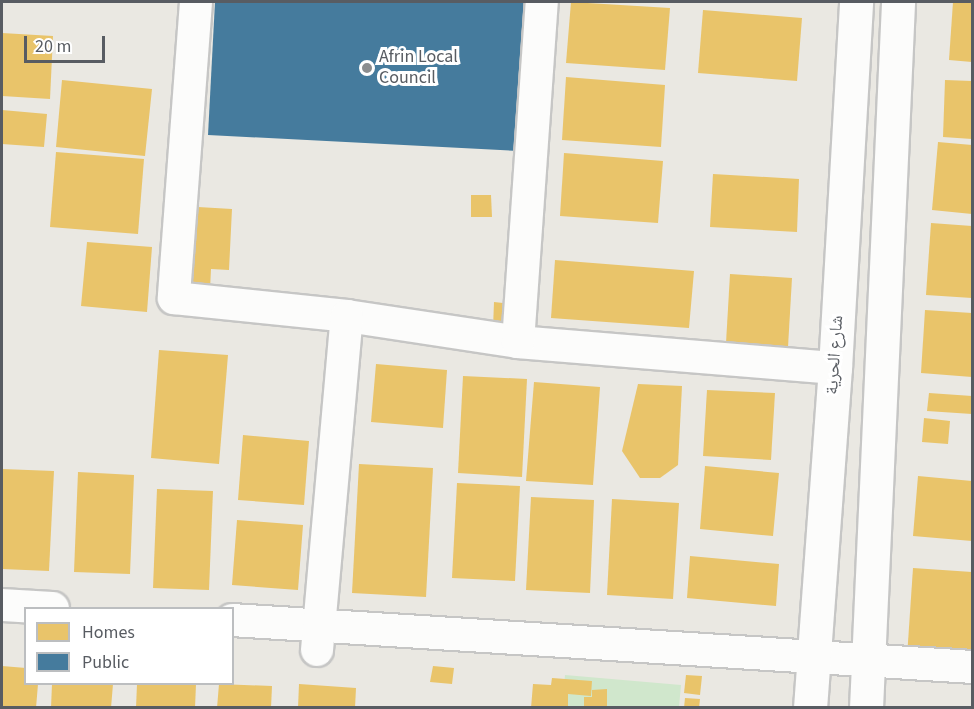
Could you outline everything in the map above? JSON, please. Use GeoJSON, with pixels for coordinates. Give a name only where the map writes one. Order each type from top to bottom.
{"type":"FeatureCollection","features":[{"type":"Feature","properties":{"kind":"main road","name":"شارع الحرية"},"geometry":{"type":"LineString","coordinates":[[810,708],[835,368],[856,2]]}},
{"type":"Feature","properties":{"kind":"main road"},"geometry":{"type":"LineString","coordinates":[[866,708],[898,2]]}},
{"type":"Feature","properties":{"kind":"street"},"geometry":{"type":"LineString","coordinates":[[196,2],[174,298],[347,316],[518,342],[835,368]]}},
{"type":"Feature","properties":{"kind":"street"},"geometry":{"type":"LineString","coordinates":[[518,342],[542,2]]}},
{"type":"Feature","properties":{"kind":"street"},"geometry":{"type":"LineString","coordinates":[[318,637],[347,316]]}},
{"type":"Feature","properties":{"kind":"street"},"geometry":{"type":"LineString","coordinates":[[2,605],[28,607]]}},
{"type":"Feature","properties":{"kind":"street"},"geometry":{"type":"LineString","coordinates":[[234,620],[318,637],[813,656],[972,667]]}},
{"type":"Feature","properties":{"kind":"green space"},"geometry":{"type":"Polygon","coordinates":[[[565,675],[681,685],[679,707],[562,708],[565,675]]]}},
{"type":"Feature","properties":{"kind":"building: Homes"},"geometry":{"type":"Polygon","coordinates":[[[425,2],[500,2],[491,109],[470,107],[469,124],[319,113],[320,102],[305,101],[308,66],[420,74],[425,2]]]}},
{"type":"Feature","properties":{"kind":"building: Homes"},"geometry":{"type":"Polygon","coordinates":[[[571,2],[670,8],[665,70],[566,63],[571,2]]]}},
{"type":"Feature","properties":{"kind":"building: Homes"},"geometry":{"type":"Polygon","coordinates":[[[953,2],[972,2],[972,62],[949,60],[953,2]]]}},
{"type":"Feature","properties":{"kind":"building: Homes"},"geometry":{"type":"Polygon","coordinates":[[[703,10],[802,18],[797,81],[698,73],[703,10]]]}},
{"type":"Feature","properties":{"kind":"building: Homes"},"geometry":{"type":"Polygon","coordinates":[[[2,33],[53,36],[50,99],[2,96],[2,33]]]}},
{"type":"Feature","properties":{"kind":"building: Homes"},"geometry":{"type":"Polygon","coordinates":[[[229,66],[302,72],[299,105],[226,99],[229,66]]]}},
{"type":"Feature","properties":{"kind":"building: Homes"},"geometry":{"type":"Polygon","coordinates":[[[566,77],[665,85],[661,147],[562,140],[566,77]]]}},
{"type":"Feature","properties":{"kind":"building: Homes"},"geometry":{"type":"Polygon","coordinates":[[[62,80],[152,89],[145,156],[56,147],[62,80]]]}},
{"type":"Feature","properties":{"kind":"building: Homes"},"geometry":{"type":"Polygon","coordinates":[[[945,80],[972,81],[972,139],[943,137],[945,80]]]}},
{"type":"Feature","properties":{"kind":"building: Homes"},"geometry":{"type":"Polygon","coordinates":[[[2,110],[47,114],[44,147],[2,144],[2,110]]]}},
{"type":"Feature","properties":{"kind":"building: Homes"},"geometry":{"type":"Polygon","coordinates":[[[938,142],[972,145],[972,214],[932,210],[938,142]]]}},
{"type":"Feature","properties":{"kind":"building: Homes"},"geometry":{"type":"Polygon","coordinates":[[[56,152],[144,159],[138,234],[50,227],[56,152]]]}},
{"type":"Feature","properties":{"kind":"building: Homes"},"geometry":{"type":"Polygon","coordinates":[[[564,153],[663,161],[658,223],[560,216],[564,153]]]}},
{"type":"Feature","properties":{"kind":"building: Homes"},"geometry":{"type":"Polygon","coordinates":[[[713,174],[799,179],[797,232],[710,227],[713,174]]]}},
{"type":"Feature","properties":{"kind":"building: Homes"},"geometry":{"type":"Polygon","coordinates":[[[187,188],[199,189],[198,207],[232,209],[229,270],[211,269],[210,290],[191,290],[194,221],[187,188]]]}},
{"type":"Feature","properties":{"kind":"building: Homes"},"geometry":{"type":"Polygon","coordinates":[[[471,195],[491,195],[492,217],[471,217],[471,195]]]}},
{"type":"Feature","properties":{"kind":"building: Homes"},"geometry":{"type":"Polygon","coordinates":[[[931,223],[972,226],[972,298],[926,295],[931,223]]]}},
{"type":"Feature","properties":{"kind":"building: Homes"},"geometry":{"type":"Polygon","coordinates":[[[87,242],[152,247],[147,312],[81,306],[87,242]]]}},
{"type":"Feature","properties":{"kind":"building: Homes"},"geometry":{"type":"Polygon","coordinates":[[[555,260],[694,271],[689,328],[551,318],[555,260]]]}},
{"type":"Feature","properties":{"kind":"building: Homes"},"geometry":{"type":"Polygon","coordinates":[[[730,274],[792,278],[788,347],[726,343],[730,274]]]}},
{"type":"Feature","properties":{"kind":"building: Homes"},"geometry":{"type":"Polygon","coordinates":[[[494,302],[513,304],[511,329],[493,328],[494,302]]]}},
{"type":"Feature","properties":{"kind":"building: Homes"},"geometry":{"type":"Polygon","coordinates":[[[925,310],[972,313],[972,377],[921,373],[925,310]]]}},
{"type":"Feature","properties":{"kind":"building: Homes"},"geometry":{"type":"Polygon","coordinates":[[[159,350],[228,355],[219,464],[151,458],[159,350]]]}},
{"type":"Feature","properties":{"kind":"building: Homes"},"geometry":{"type":"Polygon","coordinates":[[[376,364],[447,370],[443,428],[371,422],[376,364]]]}},
{"type":"Feature","properties":{"kind":"building: Homes"},"geometry":{"type":"Polygon","coordinates":[[[463,376],[527,379],[522,477],[458,473],[463,376]]]}},
{"type":"Feature","properties":{"kind":"building: Homes"},"geometry":{"type":"Polygon","coordinates":[[[534,382],[600,387],[593,485],[526,481],[534,382]]]}},
{"type":"Feature","properties":{"kind":"building: Homes"},"geometry":{"type":"Polygon","coordinates":[[[638,384],[682,386],[678,465],[660,478],[640,478],[622,451],[638,384]]]}},
{"type":"Feature","properties":{"kind":"building: Homes"},"geometry":{"type":"Polygon","coordinates":[[[707,390],[775,393],[771,460],[703,456],[707,390]]]}},
{"type":"Feature","properties":{"kind":"building: Homes"},"geometry":{"type":"Polygon","coordinates":[[[929,393],[972,396],[972,414],[927,411],[929,393]]]}},
{"type":"Feature","properties":{"kind":"building: Homes"},"geometry":{"type":"Polygon","coordinates":[[[924,418],[950,421],[948,444],[922,442],[924,418]]]}},
{"type":"Feature","properties":{"kind":"building: Homes"},"geometry":{"type":"Polygon","coordinates":[[[243,435],[309,441],[304,505],[238,500],[243,435]]]}},
{"type":"Feature","properties":{"kind":"building: Homes"},"geometry":{"type":"Polygon","coordinates":[[[359,464],[433,468],[426,597],[352,593],[359,464]]]}},
{"type":"Feature","properties":{"kind":"building: Homes"},"geometry":{"type":"Polygon","coordinates":[[[705,466],[779,473],[773,536],[700,529],[705,466]]]}},
{"type":"Feature","properties":{"kind":"building: Homes"},"geometry":{"type":"Polygon","coordinates":[[[2,469],[54,471],[49,571],[2,569],[2,469]]]}},
{"type":"Feature","properties":{"kind":"building: Homes"},"geometry":{"type":"Polygon","coordinates":[[[78,472],[134,475],[130,574],[74,572],[78,472]]]}},
{"type":"Feature","properties":{"kind":"building: Homes"},"geometry":{"type":"Polygon","coordinates":[[[918,476],[972,481],[972,541],[913,536],[918,476]]]}},
{"type":"Feature","properties":{"kind":"building: Homes"},"geometry":{"type":"Polygon","coordinates":[[[457,483],[520,486],[515,581],[452,578],[457,483]]]}},
{"type":"Feature","properties":{"kind":"building: Homes"},"geometry":{"type":"Polygon","coordinates":[[[157,489],[213,491],[209,590],[153,588],[157,489]]]}},
{"type":"Feature","properties":{"kind":"building: Homes"},"geometry":{"type":"Polygon","coordinates":[[[531,497],[594,500],[590,593],[526,590],[531,497]]]}},
{"type":"Feature","properties":{"kind":"building: Homes"},"geometry":{"type":"Polygon","coordinates":[[[612,499],[679,503],[673,599],[607,595],[612,499]]]}},
{"type":"Feature","properties":{"kind":"building: Homes"},"geometry":{"type":"Polygon","coordinates":[[[237,520],[303,525],[298,590],[232,585],[237,520]]]}},
{"type":"Feature","properties":{"kind":"building: Homes"},"geometry":{"type":"Polygon","coordinates":[[[690,556],[779,564],[776,606],[687,598],[690,556]]]}},
{"type":"Feature","properties":{"kind":"building: Homes"},"geometry":{"type":"Polygon","coordinates":[[[913,568],[972,572],[972,661],[907,657],[913,568]]]}},
{"type":"Feature","properties":{"kind":"building: Homes"},"geometry":{"type":"Polygon","coordinates":[[[2,666],[24,668],[24,685],[38,685],[36,708],[2,708],[2,666]]]}},
{"type":"Feature","properties":{"kind":"building: Homes"},"geometry":{"type":"Polygon","coordinates":[[[433,666],[454,668],[452,684],[430,682],[433,666]]]}},
{"type":"Feature","properties":{"kind":"building: Homes"},"geometry":{"type":"Polygon","coordinates":[[[686,675],[702,676],[700,695],[684,693],[686,675]]]}},
{"type":"Feature","properties":{"kind":"building: Homes"},"geometry":{"type":"Polygon","coordinates":[[[552,678],[592,681],[591,696],[568,694],[568,708],[531,708],[533,684],[551,685],[552,678]]]}},
{"type":"Feature","properties":{"kind":"building: Homes"},"geometry":{"type":"Polygon","coordinates":[[[299,684],[356,688],[355,708],[298,708],[299,684]]]}},
{"type":"Feature","properties":{"kind":"building: Homes"},"geometry":{"type":"Polygon","coordinates":[[[52,685],[113,685],[111,708],[51,708],[52,685]]]}},
{"type":"Feature","properties":{"kind":"building: Homes"},"geometry":{"type":"Polygon","coordinates":[[[137,685],[196,685],[195,708],[136,708],[137,685]]]}},
{"type":"Feature","properties":{"kind":"building: Homes"},"geometry":{"type":"Polygon","coordinates":[[[219,685],[272,686],[271,708],[217,708],[219,685]]]}},
{"type":"Feature","properties":{"kind":"building: Homes"},"geometry":{"type":"Polygon","coordinates":[[[607,689],[607,706],[584,706],[584,697],[592,697],[592,690],[607,689]]]}},
{"type":"Feature","properties":{"kind":"building: Homes"},"geometry":{"type":"Polygon","coordinates":[[[685,698],[700,699],[699,708],[684,708],[685,698]]]}},
{"type":"Feature","properties":{"kind":"building: Public","name":"Afrin Local Council"},"geometry":{"type":"Polygon","coordinates":[[[215,2],[527,2],[519,151],[208,135],[215,2]]]}},
{"type":"Feature","properties":{"kind":"place","name":"Afrin Local Council"},"geometry":{"type":"Point","coordinates":[367,68]}}]}
